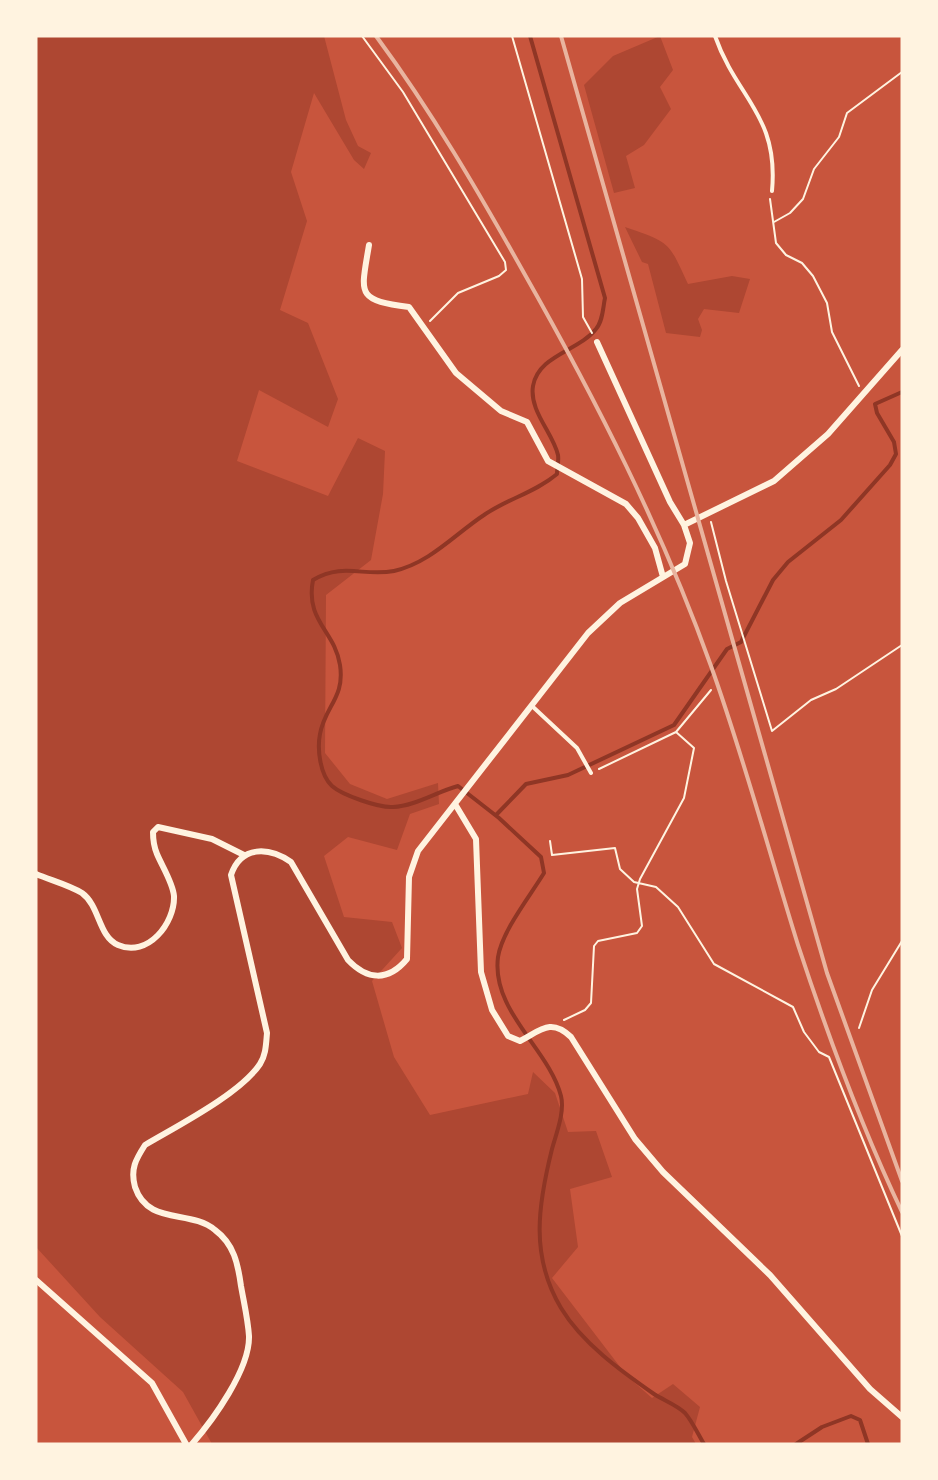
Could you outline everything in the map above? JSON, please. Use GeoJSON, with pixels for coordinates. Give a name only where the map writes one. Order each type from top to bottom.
{"type":"FeatureCollection","features":[{"type":"Feature","properties":{"kind":"street"},"geometry":{"type":"LineString","coordinates":[[369,245],[362,286],[367,296],[380,303],[409,307],[440,353],[456,372],[501,411],[527,422],[548,461],[626,504],[638,518],[655,548],[663,577]]}},
{"type":"Feature","properties":{"kind":"street"},"geometry":{"type":"LineString","coordinates":[[192,1444],[212,1421],[243,1364],[249,1338],[238,1265],[230,1245],[214,1228],[161,1214],[146,1206],[137,1192],[133,1178],[134,1161],[145,1145],[247,1080],[260,1064],[266,1049],[267,1033],[231,875],[235,863],[244,855],[261,849],[277,852],[291,862],[348,960],[359,971],[373,976],[400,969],[407,959],[406,915],[409,877],[418,851],[588,633],[620,603],[685,564],[690,543],[684,525],[670,502],[597,342]]}},
{"type":"Feature","properties":{"kind":"street"},"geometry":{"type":"LineString","coordinates":[[684,525],[774,481],[828,434],[902,350]]}},
{"type":"Feature","properties":{"kind":"street"},"geometry":{"type":"LineString","coordinates":[[457,801],[476,839],[481,972],[492,1010],[508,1036],[520,1041],[549,1026],[560,1026],[571,1036],[634,1139],[663,1172],[770,1275],[870,1389],[902,1418]]}},
{"type":"Feature","properties":{"kind":"street"},"geometry":{"type":"LineString","coordinates":[[36,874],[83,894],[93,905],[105,932],[116,944],[127,947],[142,946],[163,931],[172,910],[174,894],[155,851],[153,831],[158,827],[212,839],[244,855]]}},
{"type":"Feature","properties":{"kind":"street"},"geometry":{"type":"LineString","coordinates":[[36,1280],[152,1383],[186,1444]]}},
{"type":"Feature","properties":{"kind":"lane"},"geometry":{"type":"LineString","coordinates":[[715,36],[723,58],[764,124],[773,157],[772,191]]}},
{"type":"Feature","properties":{"kind":"lane"},"geometry":{"type":"LineString","coordinates":[[532,705],[577,747],[591,773]]}},
{"type":"Feature","properties":{"kind":"path"},"geometry":{"type":"LineString","coordinates":[[362,36],[403,92],[505,262],[506,270],[499,276],[458,293],[443,305],[425,328]]}},
{"type":"Feature","properties":{"kind":"path"},"geometry":{"type":"LineString","coordinates":[[512,36],[582,279],[584,317],[597,342]]}},
{"type":"Feature","properties":{"kind":"path"},"geometry":{"type":"LineString","coordinates":[[774,222],[790,213],[803,199],[814,169],[839,137],[847,113],[902,72]]}},
{"type":"Feature","properties":{"kind":"path"},"geometry":{"type":"LineString","coordinates":[[772,191],[770,207],[776,243],[786,255],[802,263],[813,276],[827,303],[832,332],[850,370],[865,392]]}},
{"type":"Feature","properties":{"kind":"path"},"geometry":{"type":"LineString","coordinates":[[712,512],[711,526],[772,731],[811,700],[836,689],[902,645]]}},
{"type":"Feature","properties":{"kind":"path"},"geometry":{"type":"LineString","coordinates":[[591,773],[676,732],[711,690]]}},
{"type":"Feature","properties":{"kind":"path"},"geometry":{"type":"LineString","coordinates":[[560,1026],[562,1021],[585,1010],[591,1003],[594,946],[598,941],[637,933],[641,929],[639,884],[684,798],[694,748],[676,732]]}},
{"type":"Feature","properties":{"kind":"path"},"geometry":{"type":"LineString","coordinates":[[550,841],[552,855],[615,848],[620,869],[639,884],[656,887],[678,907],[714,964],[766,995],[793,1006],[804,1032],[819,1052],[828,1057],[902,1236]]}},
{"type":"Feature","properties":{"kind":"path"},"geometry":{"type":"LineString","coordinates":[[859,1028],[872,990],[902,941]]}},
{"type":"Feature","properties":{"kind":"shaded area"},"geometry":{"type":"Polygon","coordinates":[[[36,36],[324,36],[346,120],[358,146],[371,153],[364,169],[354,160],[314,93],[291,172],[307,221],[280,310],[308,323],[338,399],[328,427],[259,390],[237,461],[328,496],[358,438],[385,451],[383,494],[371,560],[326,595],[325,753],[350,784],[387,799],[438,783],[439,804],[410,814],[397,850],[348,837],[324,856],[344,917],[392,922],[402,948],[372,981],[394,1057],[430,1115],[528,1094],[533,1072],[555,1093],[568,1132],[596,1131],[612,1177],[570,1189],[578,1247],[552,1278],[627,1376],[652,1398],[673,1384],[700,1407],[692,1437],[696,1444],[212,1444],[183,1392],[100,1317],[36,1247],[36,36]]]}},
{"type":"Feature","properties":{"kind":"shaded area"},"geometry":{"type":"Polygon","coordinates":[[[660,36],[673,70],[660,87],[671,109],[644,145],[626,156],[635,188],[614,193],[584,85],[613,56],[660,36]]]}},
{"type":"Feature","properties":{"kind":"shaded area"},"geometry":{"type":"Polygon","coordinates":[[[625,227],[666,245],[676,259],[688,284],[732,276],[750,279],[739,313],[704,309],[698,319],[702,330],[700,337],[666,333],[648,264],[642,262],[625,227]]]}},
{"type":"Feature","properties":{"kind":"waterway"},"geometry":{"type":"LineString","coordinates":[[530,36],[605,298],[596,329],[580,343],[543,367],[536,376],[533,386],[538,413],[558,455],[557,474],[540,486],[493,509],[419,562],[394,571],[334,572],[313,580],[313,606],[333,643],[341,676],[337,694],[322,724],[319,754],[322,769],[328,781],[337,790],[387,807],[409,804],[458,786],[499,818],[541,857],[544,873],[505,936],[498,957],[498,977],[503,995],[512,1012],[555,1079],[562,1102],[561,1116],[543,1190],[540,1230],[545,1269],[551,1289],[561,1308],[580,1333],[628,1376],[685,1413],[704,1444]]}},
{"type":"Feature","properties":{"kind":"waterway"},"geometry":{"type":"LineString","coordinates":[[496,815],[526,784],[568,775],[674,725],[727,649],[741,642],[773,580],[788,562],[841,520],[890,465],[896,454],[894,442],[877,413],[875,404],[902,392]]}},
{"type":"Feature","properties":{"kind":"waterway"},"geometry":{"type":"LineString","coordinates":[[796,1444],[822,1427],[851,1416],[860,1420],[868,1444]]}},
{"type":"Feature","properties":{"kind":"railway"},"geometry":{"type":"LineString","coordinates":[[376,36],[435,123],[507,242],[602,417],[649,515],[711,666],[798,945],[833,1047],[859,1114],[902,1212]]}},
{"type":"Feature","properties":{"kind":"railway"},"geometry":{"type":"LineString","coordinates":[[561,36],[827,973],[902,1181]]}}]}
